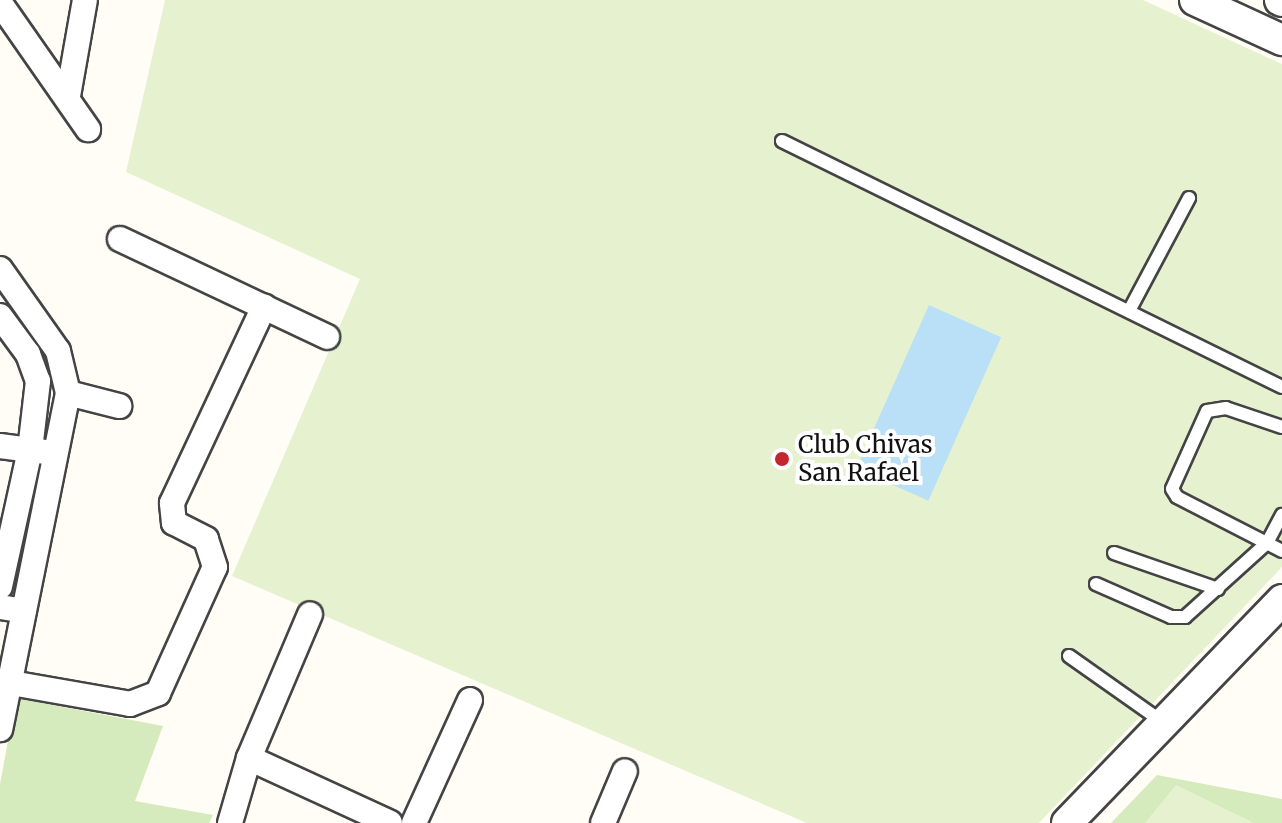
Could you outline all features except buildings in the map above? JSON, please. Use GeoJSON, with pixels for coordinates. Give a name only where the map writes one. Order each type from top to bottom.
{"type":"FeatureCollection","features":[{"type":"Feature","properties":{"kind":"street"},"geometry":{"type":"LineString","coordinates":[[68,96],[85,0]]}},
{"type":"Feature","properties":{"kind":"street"},"geometry":{"type":"LineString","coordinates":[[1195,0],[1282,40]]}},
{"type":"Feature","properties":{"kind":"street"},"geometry":{"type":"LineString","coordinates":[[0,3],[68,96],[88,129]]}},
{"type":"Feature","properties":{"kind":"street"},"geometry":{"type":"LineString","coordinates":[[120,239],[327,337]]}},
{"type":"Feature","properties":{"kind":"street"},"geometry":{"type":"LineString","coordinates":[[0,269],[58,351],[68,393],[59,454],[24,611],[4,682],[0,729]]}},
{"type":"Feature","properties":{"kind":"street"},"geometry":{"type":"LineString","coordinates":[[4,682],[130,704],[158,693],[215,567],[206,539],[174,523],[172,503],[264,307]]}},
{"type":"Feature","properties":{"kind":"street"},"geometry":{"type":"LineString","coordinates":[[0,316],[28,354],[38,381],[30,450],[0,587]]}},
{"type":"Feature","properties":{"kind":"street"},"geometry":{"type":"LineString","coordinates":[[68,393],[119,406]]}},
{"type":"Feature","properties":{"kind":"street"},"geometry":{"type":"LineString","coordinates":[[0,446],[59,454]]}},
{"type":"Feature","properties":{"kind":"street"},"geometry":{"type":"LineString","coordinates":[[1067,823],[1282,600]]}},
{"type":"Feature","properties":{"kind":"street"},"geometry":{"type":"LineString","coordinates":[[0,607],[24,611]]}},
{"type":"Feature","properties":{"kind":"street"},"geometry":{"type":"LineString","coordinates":[[230,823],[249,758],[310,614]]}},
{"type":"Feature","properties":{"kind":"street"},"geometry":{"type":"LineString","coordinates":[[414,823],[470,700]]}},
{"type":"Feature","properties":{"kind":"street"},"geometry":{"type":"LineString","coordinates":[[249,758],[390,823]]}},
{"type":"Feature","properties":{"kind":"street"},"geometry":{"type":"LineString","coordinates":[[603,823],[625,771]]}},
{"type":"Feature","properties":{"kind":"lane"},"geometry":{"type":"LineString","coordinates":[[782,141],[1282,387]]}},
{"type":"Feature","properties":{"kind":"lane"},"geometry":{"type":"LineString","coordinates":[[1129,311],[1189,198]]}},
{"type":"Feature","properties":{"kind":"lane"},"geometry":{"type":"LineString","coordinates":[[1282,427],[1226,408],[1207,411],[1172,481],[1177,497],[1282,551]]}},
{"type":"Feature","properties":{"kind":"lane"},"geometry":{"type":"LineString","coordinates":[[1096,584],[1178,619],[1218,589],[1267,543],[1282,515]]}},
{"type":"Feature","properties":{"kind":"lane"},"geometry":{"type":"LineString","coordinates":[[1114,553],[1218,589]]}},
{"type":"Feature","properties":{"kind":"lane"},"geometry":{"type":"LineString","coordinates":[[1069,656],[1164,723]]}},
{"type":"Feature","properties":{"kind":"green space","name":"Club Chivas San Rafael"},"geometry":{"type":"Polygon","coordinates":[[[165,0],[1143,0],[1282,64],[1282,567],[1039,823],[807,823],[232,576],[360,279],[126,172],[165,0]]]}},
{"type":"Feature","properties":{"kind":"green space"},"geometry":{"type":"Polygon","coordinates":[[[16,698],[163,726],[135,801],[213,815],[209,823],[0,823],[0,784],[16,698]]]}},
{"type":"Feature","properties":{"kind":"green space"},"geometry":{"type":"Polygon","coordinates":[[[1157,775],[1282,799],[1282,823],[1111,823],[1157,775]]]}},
{"type":"Feature","properties":{"kind":"green space"},"geometry":{"type":"Polygon","coordinates":[[[1176,785],[1254,823],[1145,823],[1176,785]]]}},
{"type":"Feature","properties":{"kind":"water"},"geometry":{"type":"Polygon","coordinates":[[[929,305],[1001,337],[928,501],[856,469],[929,305]]]}},
{"type":"Feature","properties":{"kind":"place","name":"Club Chivas San Rafael"},"geometry":{"type":"Point","coordinates":[782,459]}}]}
